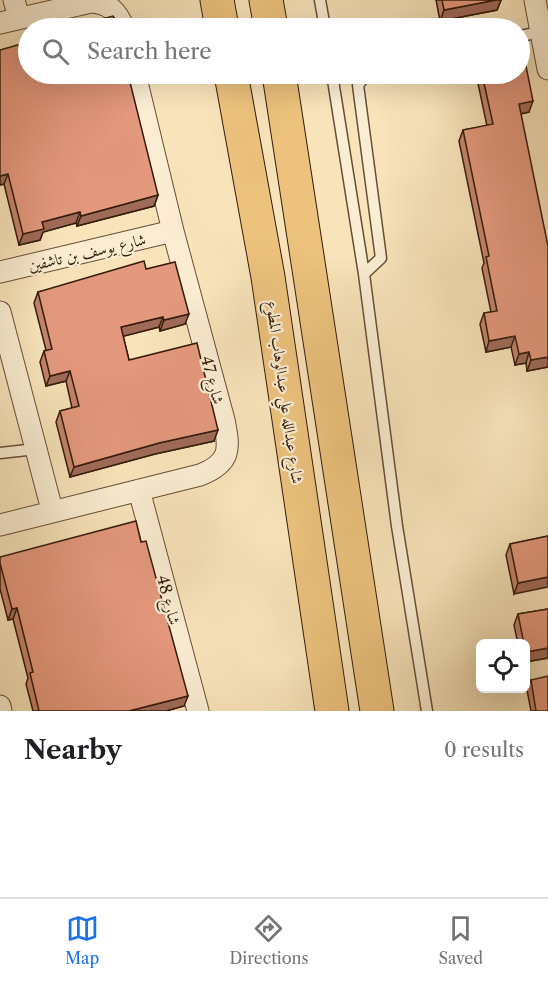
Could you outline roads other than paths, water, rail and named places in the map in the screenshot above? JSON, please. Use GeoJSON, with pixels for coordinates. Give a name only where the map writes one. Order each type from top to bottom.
{"type":"FeatureCollection","features":[{"type":"Feature","properties":{"kind":"main road"},"geometry":{"type":"LineString","coordinates":[[217,0],[220,18]]}},
{"type":"Feature","properties":{"kind":"main road"},"geometry":{"type":"LineString","coordinates":[[266,0],[269,18]]}},
{"type":"Feature","properties":{"kind":"main road","name":"شارع عبدالله علي عبدالوهاب المطوع"},"geometry":{"type":"LineString","coordinates":[[233,84],[268,277],[332,711]]}},
{"type":"Feature","properties":{"kind":"main road"},"geometry":{"type":"LineString","coordinates":[[281,84],[377,711]]}},
{"type":"Feature","properties":{"kind":"street"},"geometry":{"type":"LineString","coordinates":[[535,0],[548,69]]}},
{"type":"Feature","properties":{"kind":"street"},"geometry":{"type":"LineString","coordinates":[[11,14],[78,3],[115,4]]}},
{"type":"Feature","properties":{"kind":"street","name":"شارع 47"},"geometry":{"type":"LineString","coordinates":[[0,525],[208,471],[227,454],[228,442],[224,420],[173,231],[137,84]]}},
{"type":"Feature","properties":{"kind":"street","name":"شارع يوسف بن تاشفين"},"geometry":{"type":"LineString","coordinates":[[0,272],[173,231]]}},
{"type":"Feature","properties":{"kind":"street"},"geometry":{"type":"LineString","coordinates":[[0,312],[52,510]]}},
{"type":"Feature","properties":{"kind":"street","name":"شارع 48"},"geometry":{"type":"LineString","coordinates":[[139,490],[198,711]]}},
{"type":"Feature","properties":{"kind":"street"},"geometry":{"type":"LineString","coordinates":[[0,706],[1,711]]}},
{"type":"Feature","properties":{"kind":"lane"},"geometry":{"type":"LineString","coordinates":[[321,0],[324,18]]}},
{"type":"Feature","properties":{"kind":"lane"},"geometry":{"type":"LineString","coordinates":[[530,34],[541,32]]}},
{"type":"Feature","properties":{"kind":"lane"},"geometry":{"type":"LineString","coordinates":[[334,84],[364,274],[397,526],[426,711]]}},
{"type":"Feature","properties":{"kind":"lane"},"geometry":{"type":"LineString","coordinates":[[360,84],[381,258],[364,274]]}},
{"type":"Feature","properties":{"kind":"lane"},"geometry":{"type":"LineString","coordinates":[[0,453],[36,449]]}}]}
